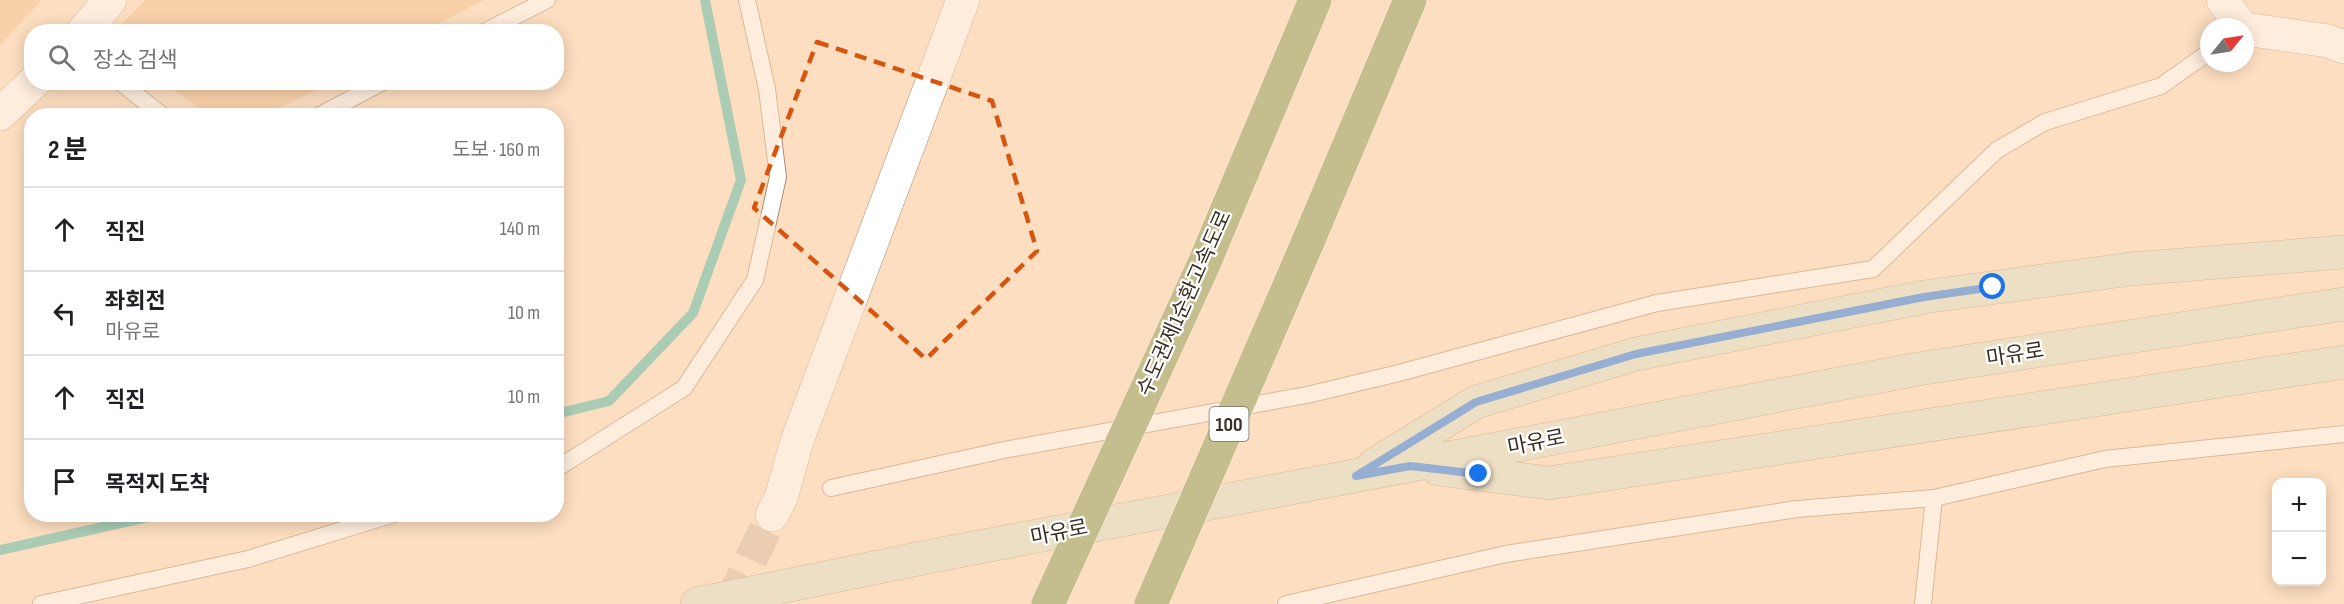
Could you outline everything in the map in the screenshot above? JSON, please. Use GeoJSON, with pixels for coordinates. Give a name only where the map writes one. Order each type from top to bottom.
{"type":"FeatureCollection","features":[{"type":"Feature","properties":{"kind":"highway","name":"수도권제1순환고속도로"},"geometry":{"type":"LineString","coordinates":[[1048,604],[1203,266],[1315,0]]}},
{"type":"Feature","properties":{"kind":"highway","name":"100"},"geometry":{"type":"LineString","coordinates":[[1151,604],[1410,0]]}},
{"type":"Feature","properties":{"kind":"main road"},"geometry":{"type":"LineString","coordinates":[[1356,476],[1476,402],[1636,354],[1924,297],[2131,269],[2344,252]]}},
{"type":"Feature","properties":{"kind":"main road","name":"마유로"},"geometry":{"type":"LineString","coordinates":[[697,604],[1918,369],[2344,304]]}},
{"type":"Feature","properties":{"kind":"main road"},"geometry":{"type":"LineString","coordinates":[[1410,466],[1549,483],[2344,362]]}},
{"type":"Feature","properties":{"kind":"street"},"geometry":{"type":"LineString","coordinates":[[90,24],[110,0]]}},
{"type":"Feature","properties":{"kind":"street"},"geometry":{"type":"LineString","coordinates":[[772,515],[781,498],[797,441],[963,0]]}},
{"type":"Feature","properties":{"kind":"street"},"geometry":{"type":"LineString","coordinates":[[2223,0],[2236,18]]}},
{"type":"Feature","properties":{"kind":"street"},"geometry":{"type":"LineString","coordinates":[[2254,30],[2328,41],[2344,47]]}},
{"type":"Feature","properties":{"kind":"street"},"geometry":{"type":"LineString","coordinates":[[0,114],[26,90]]}},
{"type":"Feature","properties":{"kind":"lane"},"geometry":{"type":"LineString","coordinates":[[500,24],[547,0]]}},
{"type":"Feature","properties":{"kind":"lane"},"geometry":{"type":"LineString","coordinates":[[564,464],[684,388],[755,280],[778,177],[766,89],[747,0]]}},
{"type":"Feature","properties":{"kind":"lane"},"geometry":{"type":"LineString","coordinates":[[831,488],[1004,450],[1307,395],[1400,373],[1657,303],[1873,269],[1997,150],[2045,122],[2161,86],[2200,58]]}},
{"type":"Feature","properties":{"kind":"lane"},"geometry":{"type":"LineString","coordinates":[[130,90],[153,108]]}},
{"type":"Feature","properties":{"kind":"lane"},"geometry":{"type":"LineString","coordinates":[[333,108],[368,90]]}},
{"type":"Feature","properties":{"kind":"lane"},"geometry":{"type":"LineString","coordinates":[[1286,604],[1506,554],[1797,509],[1934,498],[2105,459],[2344,434]]}},
{"type":"Feature","properties":{"kind":"lane"},"geometry":{"type":"LineString","coordinates":[[1923,604],[1934,498]]}},
{"type":"Feature","properties":{"kind":"lane"},"geometry":{"type":"LineString","coordinates":[[41,604],[248,559],[368,522]]}},
{"type":"Feature","properties":{"kind":"highlighted area"},"geometry":{"type":"Polygon","coordinates":[[[817,42],[992,101],[1037,251],[926,359],[754,208],[817,42]]]}},
{"type":"Feature","properties":{"kind":"shaded area"},"geometry":{"type":"Polygon","coordinates":[[[0,0],[42,0],[0,45],[0,0]]]}},
{"type":"Feature","properties":{"kind":"shaded area"},"geometry":{"type":"Polygon","coordinates":[[[145,0],[484,0],[438,24],[122,24],[145,0]]]}},
{"type":"Feature","properties":{"kind":"shaded area"},"geometry":{"type":"Polygon","coordinates":[[[174,90],[316,90],[276,108],[199,108],[174,90]]]}},
{"type":"Feature","properties":{"kind":"waterway"},"geometry":{"type":"LineString","coordinates":[[564,412],[609,401],[693,313],[741,180],[705,0]]}},
{"type":"Feature","properties":{"kind":"waterway"},"geometry":{"type":"LineString","coordinates":[[0,550],[125,522]]}},
{"type":"Feature","properties":{"kind":"tunnel"},"geometry":{"type":"LineString","coordinates":[[730,604],[772,515]]}},
{"type":"Feature","properties":{"kind":"route"},"geometry":{"type":"LineString","coordinates":[[1479,474],[1410,466],[1356,476],[1476,402],[1636,354],[1924,297],[1993,287]]}}]}
